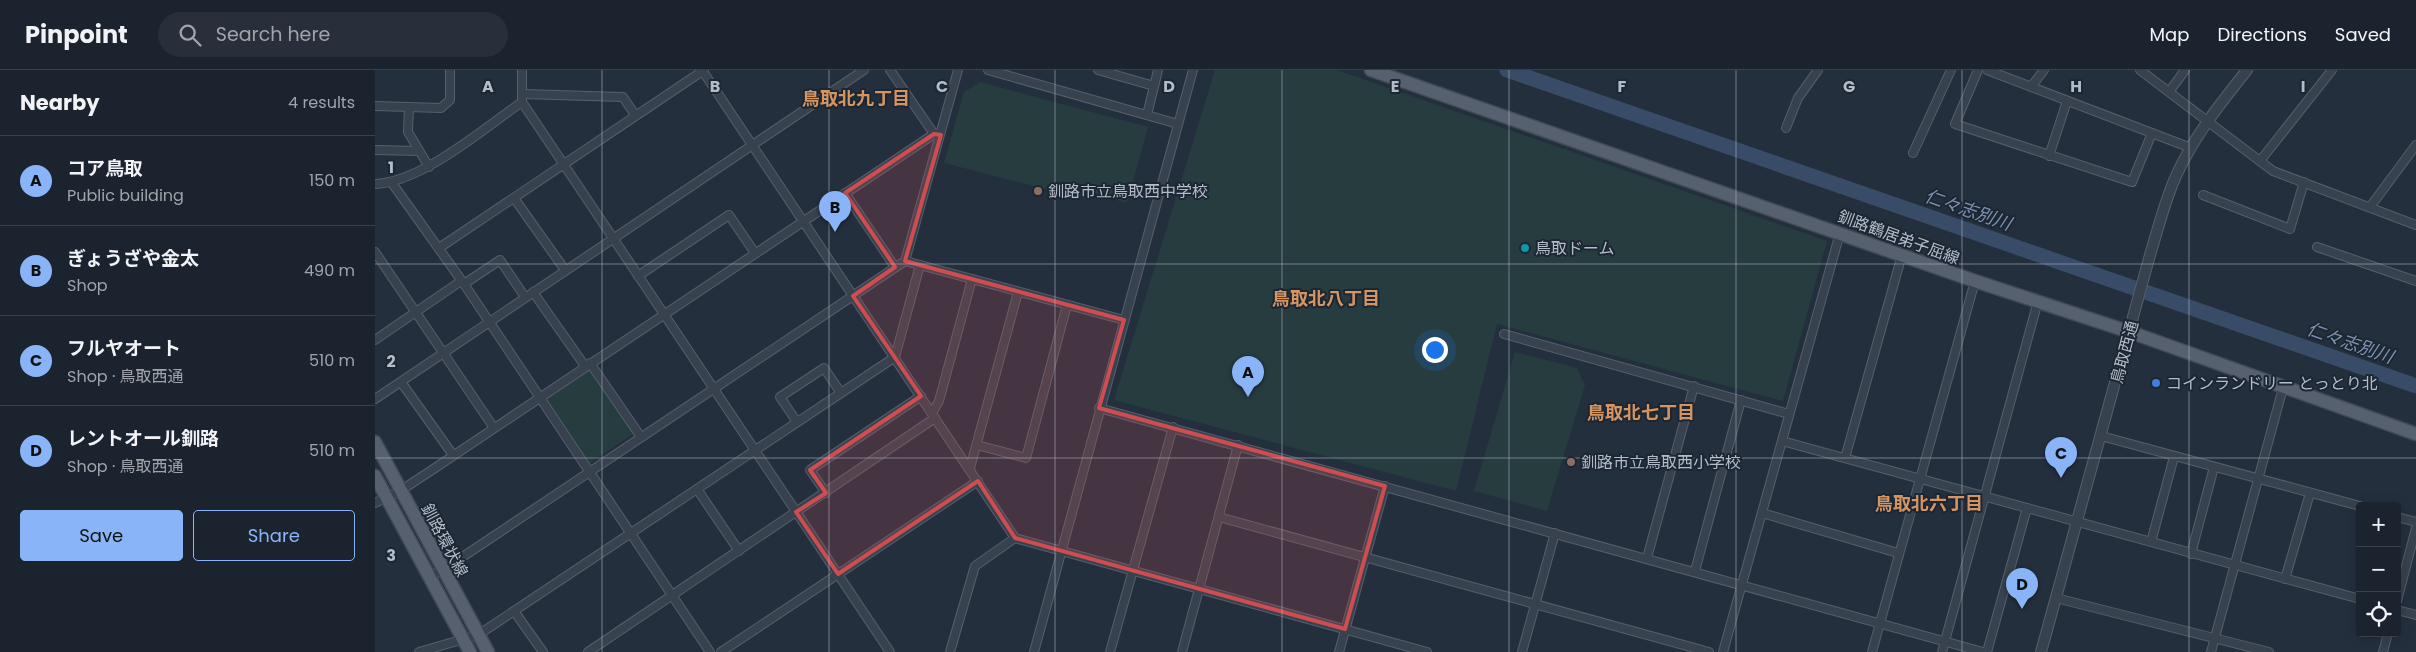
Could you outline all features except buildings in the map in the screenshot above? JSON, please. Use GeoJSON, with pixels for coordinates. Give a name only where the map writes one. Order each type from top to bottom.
{"type":"FeatureCollection","features":[{"type":"Feature","properties":{"kind":"main road","name":"釧路鶴居弟子屈線"},"geometry":{"type":"LineString","coordinates":[[1371,70],[1975,280],[2038,301],[2131,328],[2283,388],[2416,434]]}},
{"type":"Feature","properties":{"kind":"main road","name":"釧路環状線"},"geometry":{"type":"LineString","coordinates":[[375,442],[488,652]]}},
{"type":"Feature","properties":{"kind":"main road","name":"釧路環状線"},"geometry":{"type":"LineString","coordinates":[[375,476],[381,500],[429,577],[470,652]]}},
{"type":"Feature","properties":{"kind":"street"},"geometry":{"type":"LineString","coordinates":[[375,106],[441,108],[450,100],[450,70]]}},
{"type":"Feature","properties":{"kind":"street"},"geometry":{"type":"LineString","coordinates":[[522,70],[522,98],[563,165],[890,652]]}},
{"type":"Feature","properties":{"kind":"street"},"geometry":{"type":"LineString","coordinates":[[439,248],[635,114],[703,70],[1015,538],[1427,652]]}},
{"type":"Feature","properties":{"kind":"street"},"geometry":{"type":"LineString","coordinates":[[375,399],[864,70]]}},
{"type":"Feature","properties":{"kind":"street"},"geometry":{"type":"LineString","coordinates":[[890,70],[937,134]]}},
{"type":"Feature","properties":{"kind":"street"},"geometry":{"type":"LineString","coordinates":[[429,577],[443,570],[905,261],[937,134],[958,70]]}},
{"type":"Feature","properties":{"kind":"street"},"geometry":{"type":"LineString","coordinates":[[988,70],[1178,124]]}},
{"type":"Feature","properties":{"kind":"street"},"geometry":{"type":"LineString","coordinates":[[1098,70],[1154,86]]}},
{"type":"Feature","properties":{"kind":"street"},"geometry":{"type":"LineString","coordinates":[[1147,115],[1158,70]]}},
{"type":"Feature","properties":{"kind":"street"},"geometry":{"type":"LineString","coordinates":[[1034,652],[1099,408],[1193,70]]}},
{"type":"Feature","properties":{"kind":"street"},"geometry":{"type":"LineString","coordinates":[[1786,128],[1798,98],[1818,70]]}},
{"type":"Feature","properties":{"kind":"street"},"geometry":{"type":"LineString","coordinates":[[1913,153],[1951,70]]}},
{"type":"Feature","properties":{"kind":"street"},"geometry":{"type":"LineString","coordinates":[[1978,70],[1955,124],[2132,182],[2152,133]]}},
{"type":"Feature","properties":{"kind":"street"},"geometry":{"type":"LineString","coordinates":[[1988,70],[2191,148]]}},
{"type":"Feature","properties":{"kind":"street"},"geometry":{"type":"LineString","coordinates":[[2031,87],[2044,70]]}},
{"type":"Feature","properties":{"kind":"street"},"geometry":{"type":"LineString","coordinates":[[2140,70],[2273,171],[2416,225]]}},
{"type":"Feature","properties":{"kind":"street"},"geometry":{"type":"LineString","coordinates":[[2169,92],[2185,70]]}},
{"type":"Feature","properties":{"kind":"street","name":"鳥取西通"},"geometry":{"type":"LineString","coordinates":[[2041,652],[2148,261],[2169,195],[2191,148],[2207,121],[2247,70]]}},
{"type":"Feature","properties":{"kind":"street"},"geometry":{"type":"LineString","coordinates":[[2260,161],[2332,70]]}},
{"type":"Feature","properties":{"kind":"street"},"geometry":{"type":"LineString","coordinates":[[375,184],[392,183],[429,167],[522,98],[623,98],[635,114]]}},
{"type":"Feature","properties":{"kind":"street"},"geometry":{"type":"LineString","coordinates":[[2049,156],[2067,101]]}},
{"type":"Feature","properties":{"kind":"street"},"geometry":{"type":"LineString","coordinates":[[409,107],[408,132],[429,167]]}},
{"type":"Feature","properties":{"kind":"street"},"geometry":{"type":"LineString","coordinates":[[381,500],[400,491],[664,313],[937,134]]}},
{"type":"Feature","properties":{"kind":"street"},"geometry":{"type":"LineString","coordinates":[[2370,207],[2416,145]]}},
{"type":"Feature","properties":{"kind":"street"},"geometry":{"type":"LineString","coordinates":[[375,150],[419,151]]}},
{"type":"Feature","properties":{"kind":"street"},"geometry":{"type":"LineString","coordinates":[[2203,195],[2290,228],[2304,182]]}},
{"type":"Feature","properties":{"kind":"street"},"geometry":{"type":"LineString","coordinates":[[392,183],[439,248],[710,652]]}},
{"type":"Feature","properties":{"kind":"street"},"geometry":{"type":"LineString","coordinates":[[845,193],[895,267]]}},
{"type":"Feature","properties":{"kind":"street"},"geometry":{"type":"LineString","coordinates":[[514,198],[565,270]]}},
{"type":"Feature","properties":{"kind":"street"},"geometry":{"type":"LineString","coordinates":[[638,276],[729,215],[755,253]]}},
{"type":"Feature","properties":{"kind":"street"},"geometry":{"type":"LineString","coordinates":[[1723,652],[1840,233]]}},
{"type":"Feature","properties":{"kind":"street"},"geometry":{"type":"LineString","coordinates":[[2317,247],[2416,281]]}},
{"type":"Feature","properties":{"kind":"street"},"geometry":{"type":"LineString","coordinates":[[375,252],[414,313],[494,428]]}},
{"type":"Feature","properties":{"kind":"street"},"geometry":{"type":"LineString","coordinates":[[1845,458],[1902,255]]}},
{"type":"Feature","properties":{"kind":"street"},"geometry":{"type":"LineString","coordinates":[[375,340],[462,282],[500,260],[525,297]]}},
{"type":"Feature","properties":{"kind":"street"},"geometry":{"type":"LineString","coordinates":[[905,261],[1124,320]]}},
{"type":"Feature","properties":{"kind":"street"},"geometry":{"type":"LineString","coordinates":[[419,652],[478,635],[895,357],[919,265]]}},
{"type":"Feature","properties":{"kind":"street"},"geometry":{"type":"LineString","coordinates":[[587,652],[826,493],[934,416],[972,279]]}},
{"type":"Feature","properties":{"kind":"street"},"geometry":{"type":"LineString","coordinates":[[1871,652],[1975,280]]}},
{"type":"Feature","properties":{"kind":"street"},"geometry":{"type":"LineString","coordinates":[[533,292],[641,437]]}},
{"type":"Feature","properties":{"kind":"street"},"geometry":{"type":"LineString","coordinates":[[970,468],[1018,292]]}},
{"type":"Feature","properties":{"kind":"street"},"geometry":{"type":"LineString","coordinates":[[1942,652],[2038,301]]}},
{"type":"Feature","properties":{"kind":"street"},"geometry":{"type":"LineString","coordinates":[[977,445],[1025,458],[1067,305]]}},
{"type":"Feature","properties":{"kind":"street"},"geometry":{"type":"LineString","coordinates":[[1504,334],[1789,414]]}},
{"type":"Feature","properties":{"kind":"street"},"geometry":{"type":"LineString","coordinates":[[797,422],[780,397],[809,377],[824,368],[841,393]]}},
{"type":"Feature","properties":{"kind":"street"},"geometry":{"type":"LineString","coordinates":[[401,382],[453,455]]}},
{"type":"Feature","properties":{"kind":"street"},"geometry":{"type":"LineString","coordinates":[[1647,558],[1694,386]]}},
{"type":"Feature","properties":{"kind":"street"},"geometry":{"type":"LineString","coordinates":[[2211,652],[2283,388]]}},
{"type":"Feature","properties":{"kind":"street"},"geometry":{"type":"LineString","coordinates":[[826,493],[810,470],[921,396]]}},
{"type":"Feature","properties":{"kind":"street"},"geometry":{"type":"LineString","coordinates":[[1695,571],[1741,400]]}},
{"type":"Feature","properties":{"kind":"street"},"geometry":{"type":"LineString","coordinates":[[1099,408],[1985,652],[2027,508]]}},
{"type":"Feature","properties":{"kind":"street"},"geometry":{"type":"LineString","coordinates":[[1110,652],[1173,427]]}},
{"type":"Feature","properties":{"kind":"street"},"geometry":{"type":"LineString","coordinates":[[2101,436],[2356,505]]}},
{"type":"Feature","properties":{"kind":"street"},"geometry":{"type":"LineString","coordinates":[[1782,441],[2356,599]]}},
{"type":"Feature","properties":{"kind":"street"},"geometry":{"type":"LineString","coordinates":[[1182,652],[1238,445]]}},
{"type":"Feature","properties":{"kind":"street"},"geometry":{"type":"LineString","coordinates":[[2151,542],[2174,456]]}},
{"type":"Feature","properties":{"kind":"street"},"geometry":{"type":"LineString","coordinates":[[2191,554],[2214,468]]}},
{"type":"Feature","properties":{"kind":"street"},"geometry":{"type":"LineString","coordinates":[[721,652],[978,480]]}},
{"type":"Feature","properties":{"kind":"street"},"geometry":{"type":"LineString","coordinates":[[1339,652],[1385,486]]}},
{"type":"Feature","properties":{"kind":"street"},"geometry":{"type":"LineString","coordinates":[[697,489],[739,551]]}},
{"type":"Feature","properties":{"kind":"street"},"geometry":{"type":"LineString","coordinates":[[2285,579],[2310,493]]}},
{"type":"Feature","properties":{"kind":"street"},"geometry":{"type":"LineString","coordinates":[[1762,513],[1898,553]]}},
{"type":"Feature","properties":{"kind":"street"},"geometry":{"type":"LineString","coordinates":[[1219,517],[1709,652]]}},
{"type":"Feature","properties":{"kind":"street"},"geometry":{"type":"LineString","coordinates":[[2401,517],[2416,522]]}},
{"type":"Feature","properties":{"kind":"street"},"geometry":{"type":"LineString","coordinates":[[2399,592],[2416,528]]}},
{"type":"Feature","properties":{"kind":"street"},"geometry":{"type":"LineString","coordinates":[[1522,652],[1555,533]]}},
{"type":"Feature","properties":{"kind":"street"},"geometry":{"type":"LineString","coordinates":[[951,652],[975,566],[1015,538]]}},
{"type":"Feature","properties":{"kind":"street"},"geometry":{"type":"LineString","coordinates":[[2056,598],[2269,652]]}},
{"type":"Feature","properties":{"kind":"street"},"geometry":{"type":"LineString","coordinates":[[515,611],[543,652]]}},
{"type":"Feature","properties":{"kind":"street"},"geometry":{"type":"LineString","coordinates":[[2401,611],[2416,615]]}},
{"type":"Feature","properties":{"kind":"street"},"geometry":{"type":"LineString","coordinates":[[2383,652],[2387,637]]}},
{"type":"Feature","properties":{"kind":"highlighted area"},"geometry":{"type":"Polygon","coordinates":[[[934,134],[941,135],[905,261],[1124,320],[1099,408],[1385,486],[1345,629],[1015,538],[978,481],[838,574],[796,512],[826,493],[810,470],[921,396],[853,296],[895,267],[845,193],[934,134]]]}},
{"type":"Feature","properties":{"kind":"green space"},"geometry":{"type":"Polygon","coordinates":[[[1215,70],[1337,70],[1827,241],[1783,401],[1497,324],[1456,491],[1114,400],[1215,70]]]}},
{"type":"Feature","properties":{"kind":"green space"},"geometry":{"type":"Polygon","coordinates":[[[980,82],[1148,127],[1127,203],[1092,193],[1089,200],[944,163],[964,92],[980,82]]]}},
{"type":"Feature","properties":{"kind":"green space"},"geometry":{"type":"Polygon","coordinates":[[[1515,352],[1577,368],[1585,385],[1547,511],[1474,491],[1515,352]]]}},
{"type":"Feature","properties":{"kind":"green space"},"geometry":{"type":"Polygon","coordinates":[[[592,368],[636,432],[590,463],[547,399],[592,368]]]}},
{"type":"Feature","properties":{"kind":"waterway","name":"仁々志別川"},"geometry":{"type":"LineString","coordinates":[[1507,70],[2416,386]]}},
{"type":"Feature","properties":{"kind":"place","name":"釧路市立鳥取西中学校"},"geometry":{"type":"Point","coordinates":[1038,191]}},
{"type":"Feature","properties":{"kind":"place","name":"ぎょうざや金太"},"geometry":{"type":"Point","coordinates":[835,232]}},
{"type":"Feature","properties":{"kind":"place","name":"鳥取ドーム"},"geometry":{"type":"Point","coordinates":[1525,248]}},
{"type":"Feature","properties":{"kind":"place","name":"コインランドリー とっとり北"},"geometry":{"type":"Point","coordinates":[2156,383]}},
{"type":"Feature","properties":{"kind":"place","name":"コア鳥取"},"geometry":{"type":"Point","coordinates":[1248,397]}},
{"type":"Feature","properties":{"kind":"place","name":"釧路市立鳥取西小学校"},"geometry":{"type":"Point","coordinates":[1571,462]}},
{"type":"Feature","properties":{"kind":"place","name":"フルヤオート"},"geometry":{"type":"Point","coordinates":[2061,478]}},
{"type":"Feature","properties":{"kind":"place","name":"レントオール釧路"},"geometry":{"type":"Point","coordinates":[2022,609]}},
{"type":"Feature","properties":{"kind":"district","name":"鳥取北九丁目"},"geometry":{"type":"Point","coordinates":[856,99]}},
{"type":"Feature","properties":{"kind":"district","name":"鳥取北八丁目"},"geometry":{"type":"Point","coordinates":[1326,299]}},
{"type":"Feature","properties":{"kind":"district","name":"鳥取北七丁目"},"geometry":{"type":"Point","coordinates":[1641,413]}},
{"type":"Feature","properties":{"kind":"district","name":"鳥取北六丁目"},"geometry":{"type":"Point","coordinates":[1929,504]}}]}
